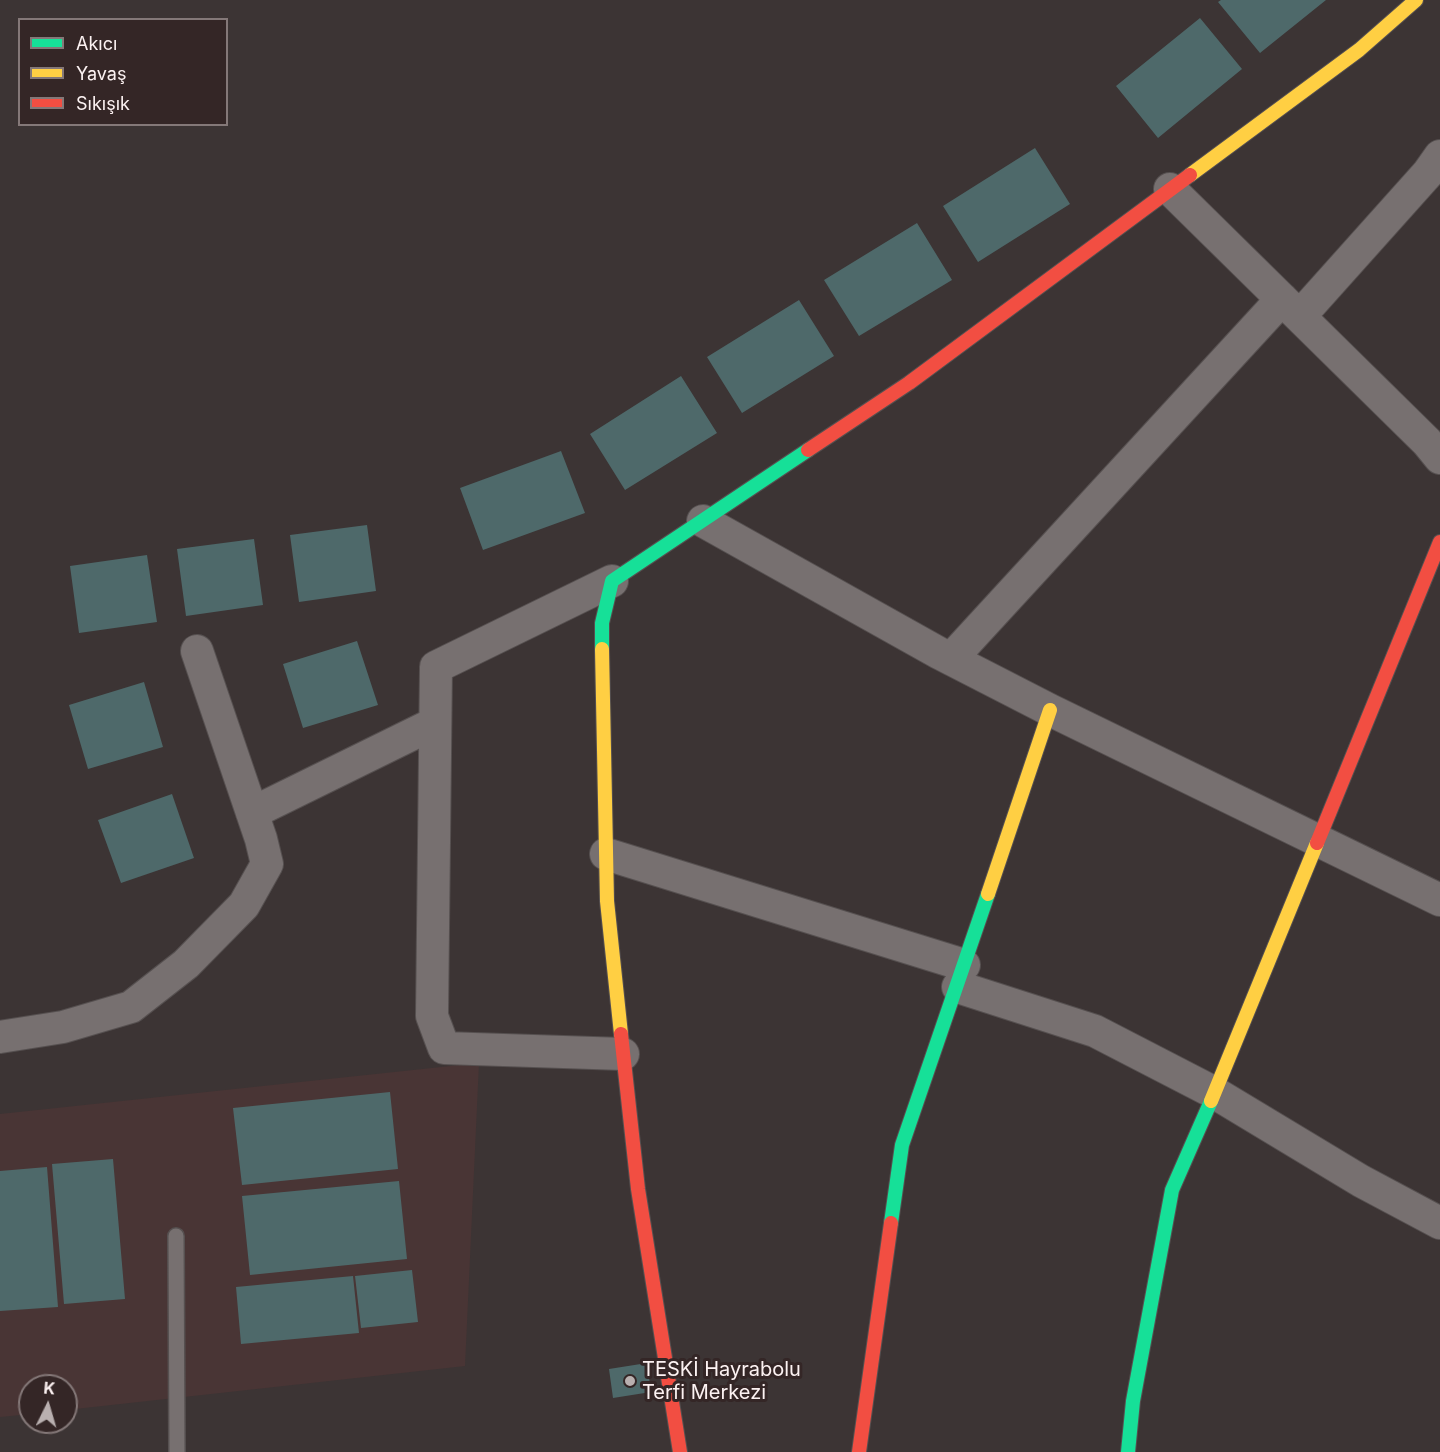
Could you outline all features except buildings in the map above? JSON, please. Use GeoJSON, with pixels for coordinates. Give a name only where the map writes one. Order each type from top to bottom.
{"type":"FeatureCollection","features":[{"type":"Feature","properties":{"kind":"street"},"geometry":{"type":"LineString","coordinates":[[623,1054],[444,1048],[432,1016],[436,667],[612,581],[909,383],[1359,50],[1416,0]]}},
{"type":"Feature","properties":{"kind":"street"},"geometry":{"type":"LineString","coordinates":[[951,659],[1291,308],[1428,173],[1440,156]]}},
{"type":"Feature","properties":{"kind":"street"},"geometry":{"type":"LineString","coordinates":[[1170,189],[1427,442],[1440,458]]}},
{"type":"Feature","properties":{"kind":"street"},"geometry":{"type":"LineString","coordinates":[[703,520],[951,659],[1050,710],[1440,900]]}},
{"type":"Feature","properties":{"kind":"street"},"geometry":{"type":"LineString","coordinates":[[1128,1452],[1133,1401],[1172,1190],[1215,1092],[1440,542]]}},
{"type":"Feature","properties":{"kind":"street"},"geometry":{"type":"LineString","coordinates":[[612,581],[602,623],[607,901],[638,1189],[680,1452]]}},
{"type":"Feature","properties":{"kind":"street"},"geometry":{"type":"LineString","coordinates":[[0,1037],[63,1027],[132,1007],[186,964],[244,905],[267,864],[197,651]]}},
{"type":"Feature","properties":{"kind":"street"},"geometry":{"type":"LineString","coordinates":[[859,1452],[902,1145],[1050,710]]}},
{"type":"Feature","properties":{"kind":"street"},"geometry":{"type":"LineString","coordinates":[[252,813],[435,723]]}},
{"type":"Feature","properties":{"kind":"street"},"geometry":{"type":"LineString","coordinates":[[606,854],[961,976],[1095,1031],[1215,1092],[1361,1181],[1440,1223]]}},
{"type":"Feature","properties":{"kind":"lane"},"geometry":{"type":"LineString","coordinates":[[176,1236],[177,1452]]}},
{"type":"Feature","properties":{"kind":"shaded area"},"geometry":{"type":"Polygon","coordinates":[[[479,1063],[465,1366],[78,1409],[78,1374],[18,1374],[18,1415],[0,1417],[0,1114],[479,1063]]]}},
{"type":"Feature","properties":{"kind":"traffic: fast"},"geometry":{"type":"LineString","coordinates":[[602,649],[602,623],[612,581],[808,450]]}},
{"type":"Feature","properties":{"kind":"traffic: fast"},"geometry":{"type":"LineString","coordinates":[[891,1223],[902,1145],[988,894]]}},
{"type":"Feature","properties":{"kind":"traffic: fast"},"geometry":{"type":"LineString","coordinates":[[1128,1452],[1133,1401],[1172,1190],[1211,1101]]}},
{"type":"Feature","properties":{"kind":"traffic: slow"},"geometry":{"type":"LineString","coordinates":[[1190,175],[1359,50],[1416,0]]}},
{"type":"Feature","properties":{"kind":"traffic: slow"},"geometry":{"type":"LineString","coordinates":[[602,649],[607,901],[621,1034]]}},
{"type":"Feature","properties":{"kind":"traffic: slow"},"geometry":{"type":"LineString","coordinates":[[988,894],[1050,710]]}},
{"type":"Feature","properties":{"kind":"traffic: slow"},"geometry":{"type":"LineString","coordinates":[[1211,1101],[1317,843]]}},
{"type":"Feature","properties":{"kind":"traffic: jam"},"geometry":{"type":"LineString","coordinates":[[808,450],[909,383],[1190,175]]}},
{"type":"Feature","properties":{"kind":"traffic: jam"},"geometry":{"type":"LineString","coordinates":[[1317,843],[1440,542]]}},
{"type":"Feature","properties":{"kind":"traffic: jam"},"geometry":{"type":"LineString","coordinates":[[621,1034],[638,1189],[680,1452]]}},
{"type":"Feature","properties":{"kind":"traffic: jam"},"geometry":{"type":"LineString","coordinates":[[859,1452],[891,1223]]}},
{"type":"Feature","properties":{"kind":"place","name":"TESKİ Hayrabolu Terfi Merkezi"},"geometry":{"type":"Point","coordinates":[630,1381]}}]}
